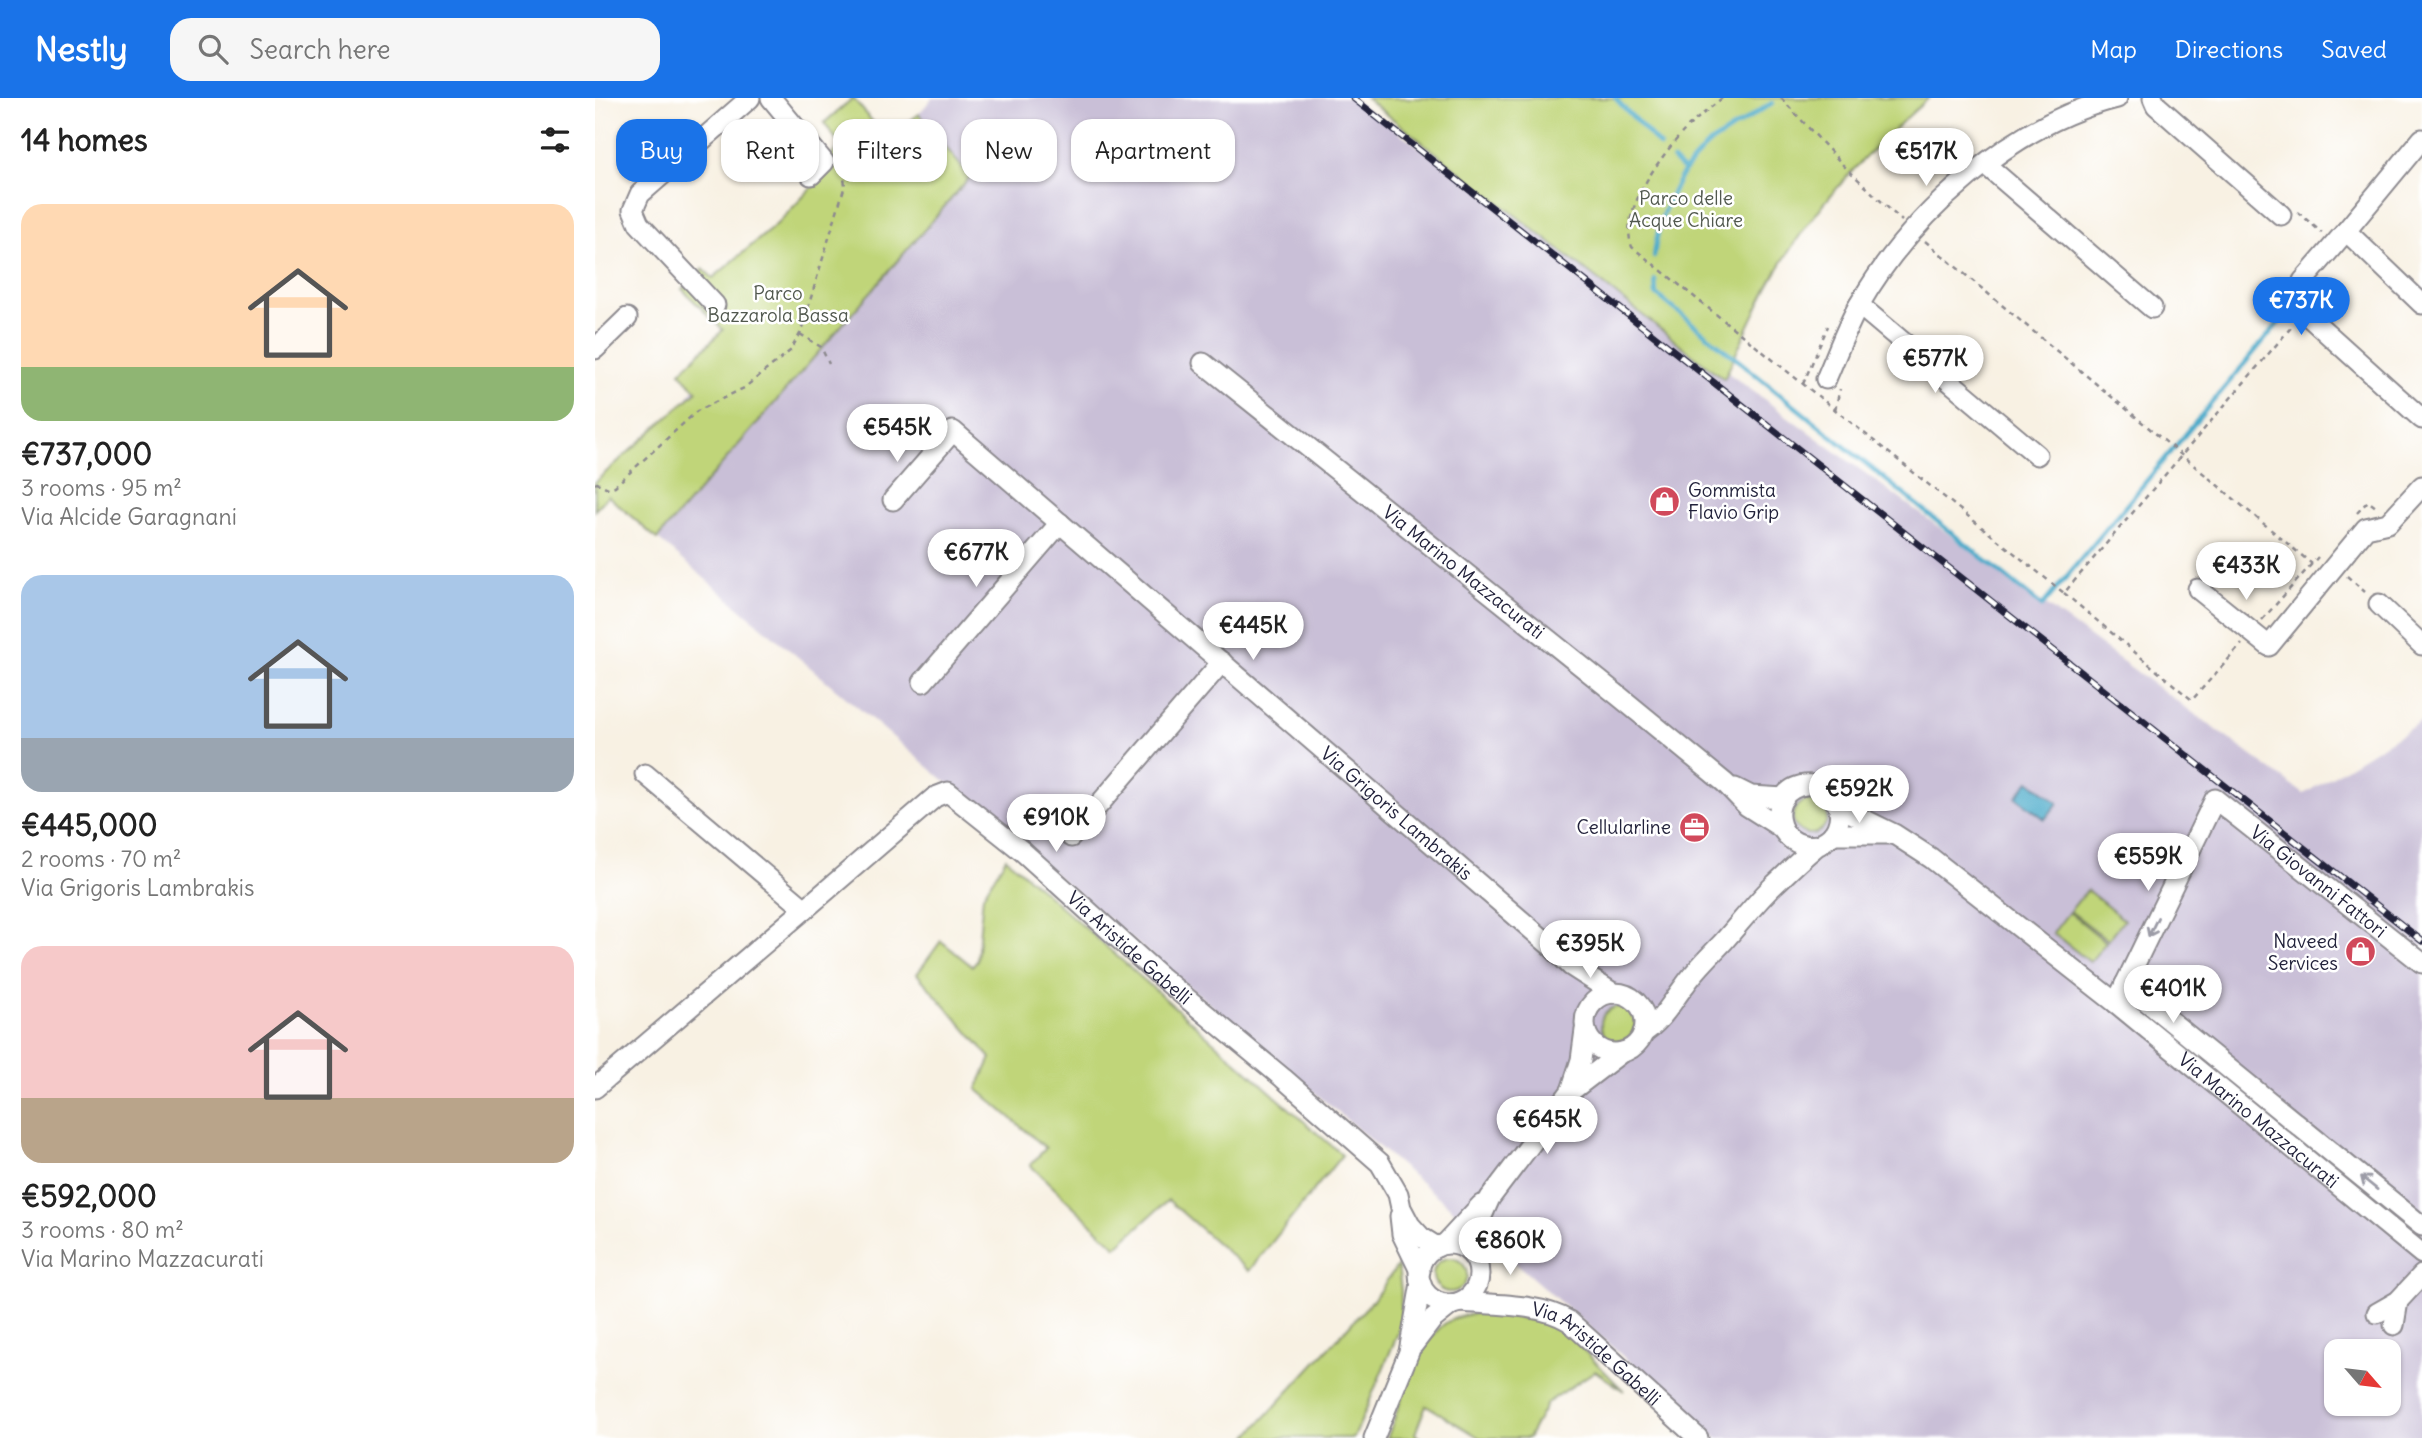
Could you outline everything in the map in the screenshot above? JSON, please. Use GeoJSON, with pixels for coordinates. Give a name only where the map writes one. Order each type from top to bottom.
{"type":"FeatureCollection","features":[{"type":"Feature","properties":{"kind":"street"},"geometry":{"type":"LineString","coordinates":[[715,305],[639,224],[633,210],[640,194],[750,98]]}},
{"type":"Feature","properties":{"kind":"street"},"geometry":{"type":"LineString","coordinates":[[771,98],[785,119]]}},
{"type":"Feature","properties":{"kind":"street"},"geometry":{"type":"LineString","coordinates":[[1833,382],[1859,306],[1898,247],[1919,241],[1944,199],[2020,139],[2090,104],[2117,98]]}},
{"type":"Feature","properties":{"kind":"street"},"geometry":{"type":"LineString","coordinates":[[2154,98],[2156,106],[2281,215]]}},
{"type":"Feature","properties":{"kind":"street"},"geometry":{"type":"LineString","coordinates":[[2422,139],[2303,281],[2298,298],[2309,317],[2422,419]]}},
{"type":"Feature","properties":{"kind":"street"},"geometry":{"type":"LineString","coordinates":[[1986,164],[2152,308]]}},
{"type":"Feature","properties":{"kind":"street"},"geometry":{"type":"LineString","coordinates":[[2346,231],[2422,304]]}},
{"type":"Feature","properties":{"kind":"street"},"geometry":{"type":"LineString","coordinates":[[1859,306],[2037,454]]}},
{"type":"Feature","properties":{"kind":"street"},"geometry":{"type":"LineString","coordinates":[[595,349],[627,318]]}},
{"type":"Feature","properties":{"kind":"street","name":"Via Marino Mazzacurati"},"geometry":{"type":"LineString","coordinates":[[1203,363],[1725,783],[1747,806],[1799,845],[1826,839],[1894,834]]}},
{"type":"Feature","properties":{"kind":"street","name":"Via Grigoris Lambrakis"},"geometry":{"type":"LineString","coordinates":[[893,499],[953,431],[1542,938],[1571,966],[1613,993]]}},
{"type":"Feature","properties":{"kind":"street"},"geometry":{"type":"LineString","coordinates":[[2197,589],[2269,646],[2327,561],[2366,528],[2388,523],[2422,486]]}},
{"type":"Feature","properties":{"kind":"street"},"geometry":{"type":"LineString","coordinates":[[923,682],[1060,523]]}},
{"type":"Feature","properties":{"kind":"street"},"geometry":{"type":"LineString","coordinates":[[2379,604],[2422,645]]}},
{"type":"Feature","properties":{"kind":"street"},"geometry":{"type":"LineString","coordinates":[[1071,837],[1222,662]]}},
{"type":"Feature","properties":{"kind":"street"},"geometry":{"type":"LineString","coordinates":[[645,774],[805,909]]}},
{"type":"Feature","properties":{"kind":"street","name":"Via Marino Mazzacurati"},"geometry":{"type":"LineString","coordinates":[[1725,783],[1751,796],[1784,798],[1798,787],[1815,785],[1830,793],[1839,807],[1894,834],[1931,858],[2116,1003],[2422,1254]]}},
{"type":"Feature","properties":{"kind":"street","name":"Via Aristide Gabelli"},"geometry":{"type":"LineString","coordinates":[[595,1088],[935,797],[948,792],[1022,851],[1160,976],[1283,1077],[1380,1163],[1415,1231],[1441,1246]]}},
{"type":"Feature","properties":{"kind":"street"},"geometry":{"type":"LineString","coordinates":[[1773,886],[1783,856],[1780,807],[1784,798]]}},
{"type":"Feature","properties":{"kind":"street","name":"Via Giovanni Fattori"},"geometry":{"type":"LineString","coordinates":[[2125,984],[2215,799],[2422,963]]}},
{"type":"Feature","properties":{"kind":"street"},"geometry":{"type":"LineString","coordinates":[[1374,1438],[1409,1352],[1432,1320],[1474,1291],[1478,1225],[1490,1198],[1571,1091],[1635,1045],[1643,1033],[1667,1013],[1685,985],[1773,886],[1838,826],[1839,807]]}},
{"type":"Feature","properties":{"kind":"street","name":"Via Grigoris Lambrakis"},"geometry":{"type":"LineString","coordinates":[[1571,966],[1589,1007]]}},
{"type":"Feature","properties":{"kind":"street"},"geometry":{"type":"LineString","coordinates":[[2116,1003],[2125,984],[2422,1226]]}},
{"type":"Feature","properties":{"kind":"street"},"geometry":{"type":"LineString","coordinates":[[1638,1004],[1659,999],[1685,985]]}},
{"type":"Feature","properties":{"kind":"street"},"geometry":{"type":"LineString","coordinates":[[1571,1091],[1581,1060],[1589,1007],[1596,1000],[1613,993],[1631,998],[1643,1013],[1643,1033]]}},
{"type":"Feature","properties":{"kind":"street"},"geometry":{"type":"LineString","coordinates":[[1585,1030],[1595,1046],[1603,1051],[1622,1052]]}},
{"type":"Feature","properties":{"kind":"street"},"geometry":{"type":"LineString","coordinates":[[2312,1164],[2329,1151]]}},
{"type":"Feature","properties":{"kind":"street"},"geometry":{"type":"LineString","coordinates":[[1409,1352],[1420,1277],[1428,1253],[1441,1246],[1490,1198]]}},
{"type":"Feature","properties":{"kind":"street","name":"Via Aristide Gabelli"},"geometry":{"type":"LineString","coordinates":[[1401,1208],[1399,1222],[1402,1234],[1420,1277]]}},
{"type":"Feature","properties":{"kind":"street"},"geometry":{"type":"LineString","coordinates":[[1441,1246],[1460,1246],[1476,1264]]}},
{"type":"Feature","properties":{"kind":"street","name":"Via Aristide Gabelli"},"geometry":{"type":"LineString","coordinates":[[1476,1264],[1498,1293],[1520,1307]]}},
{"type":"Feature","properties":{"kind":"street"},"geometry":{"type":"LineString","coordinates":[[2377,1312],[2398,1301],[2422,1275]]}},
{"type":"Feature","properties":{"kind":"street"},"geometry":{"type":"LineString","coordinates":[[1420,1277],[1426,1292],[1433,1299],[1455,1303]]}},
{"type":"Feature","properties":{"kind":"street"},"geometry":{"type":"LineString","coordinates":[[2393,1325],[2398,1301]]}},
{"type":"Feature","properties":{"kind":"street","name":"Via Aristide Gabelli"},"geometry":{"type":"LineString","coordinates":[[1455,1303],[1520,1307],[1556,1314],[1569,1321],[1698,1438]]}},
{"type":"Feature","properties":{"kind":"path"},"geometry":{"type":"LineString","coordinates":[[1722,98],[1685,129],[1656,165],[1637,199],[1628,236],[1632,247],[2054,585],[2192,700],[2312,564],[2327,561]]}},
{"type":"Feature","properties":{"kind":"path"},"geometry":{"type":"LineString","coordinates":[[1781,98],[1919,241],[2312,564]]}},
{"type":"Feature","properties":{"kind":"path"},"geometry":{"type":"LineString","coordinates":[[595,484],[608,488],[615,486],[698,411],[744,388],[790,351],[800,334],[845,185],[843,172],[819,169]]}},
{"type":"Feature","properties":{"kind":"path"},"geometry":{"type":"LineString","coordinates":[[1919,241],[1933,233]]}},
{"type":"Feature","properties":{"kind":"path"},"geometry":{"type":"LineString","coordinates":[[2062,592],[2305,311]]}},
{"type":"Feature","properties":{"kind":"path"},"geometry":{"type":"LineString","coordinates":[[800,334],[821,347],[829,364]]}},
{"type":"Feature","properties":{"kind":"path"},"geometry":{"type":"LineString","coordinates":[[1833,382],[1835,410]]}},
{"type":"Feature","properties":{"kind":"path"},"geometry":{"type":"LineString","coordinates":[[2351,519],[2368,501],[2383,513]]}},
{"type":"Feature","properties":{"kind":"path"},"geometry":{"type":"LineString","coordinates":[[2312,564],[2327,561]]}},
{"type":"Feature","properties":{"kind":"path"},"geometry":{"type":"LineString","coordinates":[[2327,561],[2379,604]]}},
{"type":"Feature","properties":{"kind":"shaded area"},"geometry":{"type":"Polygon","coordinates":[[[932,98],[1352,98],[2304,794],[2422,721],[2422,1438],[1717,1438],[1475,1228],[607,496],[863,182],[947,182],[947,119],[915,119],[932,98]]]}},
{"type":"Feature","properties":{"kind":"green space","name":"Parco Bazzarola Bassa"},"geometry":{"type":"Polygon","coordinates":[[[853,98],[870,119],[833,119],[833,135],[824,123],[853,98]]]}},
{"type":"Feature","properties":{"kind":"green space","name":"Parco delle Acque Chiare"},"geometry":{"type":"Polygon","coordinates":[[[1366,98],[1929,98],[1864,158],[1807,225],[1768,287],[1724,379],[1366,98]]]}},
{"type":"Feature","properties":{"kind":"green space","name":"Parco Bazzarola Bassa"},"geometry":{"type":"Polygon","coordinates":[[[947,149],[961,166],[961,182],[966,182],[657,539],[608,496],[595,510],[595,482],[697,391],[680,372],[723,330],[682,289],[703,269],[713,278],[778,223],[819,182],[824,162],[833,154],[833,182],[947,182],[947,149]]]}},
{"type":"Feature","properties":{"kind":"green space"},"geometry":{"type":"Polygon","coordinates":[[[1810,800],[1822,805],[1827,817],[1822,829],[1810,834],[1798,829],[1793,817],[1798,805],[1810,800]]]}},
{"type":"Feature","properties":{"kind":"green space"},"geometry":{"type":"Polygon","coordinates":[[[1006,858],[1342,1155],[1249,1271],[1168,1200],[1116,1247],[1030,1165],[1046,1148],[977,1089],[991,1058],[917,974],[941,941],[972,966],[977,960],[983,895],[1006,858]]]}},
{"type":"Feature","properties":{"kind":"green space"},"geometry":{"type":"Polygon","coordinates":[[[2087,890],[2124,920],[2108,940],[2070,911],[2087,890]]]}},
{"type":"Feature","properties":{"kind":"green space"},"geometry":{"type":"Polygon","coordinates":[[[2069,912],[2106,942],[2090,962],[2053,933],[2069,912]]]}},
{"type":"Feature","properties":{"kind":"green space"},"geometry":{"type":"Polygon","coordinates":[[[1618,1007],[1630,1012],[1635,1024],[1630,1036],[1618,1041],[1606,1036],[1601,1024],[1606,1012],[1618,1007]]]}},
{"type":"Feature","properties":{"kind":"green space"},"geometry":{"type":"Polygon","coordinates":[[[1450,1258],[1462,1263],[1467,1275],[1462,1287],[1450,1292],[1438,1287],[1433,1275],[1438,1263],[1450,1258]]]}},
{"type":"Feature","properties":{"kind":"green space"},"geometry":{"type":"Polygon","coordinates":[[[1398,1265],[1401,1326],[1354,1438],[1246,1438],[1373,1300],[1398,1265]]]}},
{"type":"Feature","properties":{"kind":"green space"},"geometry":{"type":"Polygon","coordinates":[[[1487,1312],[1550,1323],[1566,1332],[1624,1391],[1595,1371],[1547,1403],[1528,1438],[1480,1438],[1426,1405],[1415,1434],[1420,1438],[1387,1438],[1412,1370],[1431,1338],[1442,1326],[1455,1318],[1487,1312]]]}},
{"type":"Feature","properties":{"kind":"water"},"geometry":{"type":"Polygon","coordinates":[[[2029,781],[2058,803],[2045,819],[2016,797],[2029,781]]]}},
{"type":"Feature","properties":{"kind":"waterway"},"geometry":{"type":"LineString","coordinates":[[1615,98],[1660,146]]}},
{"type":"Feature","properties":{"kind":"waterway"},"geometry":{"type":"LineString","coordinates":[[1684,171],[1707,145],[1772,103]]}},
{"type":"Feature","properties":{"kind":"waterway"},"geometry":{"type":"LineString","coordinates":[[1654,257],[1664,212],[1684,171],[1673,160]]}},
{"type":"Feature","properties":{"kind":"waterway"},"geometry":{"type":"LineString","coordinates":[[1655,280],[1656,294],[2042,606],[2281,320]]}},
{"type":"Feature","properties":{"kind":"railway"},"geometry":{"type":"LineString","coordinates":[[1353,98],[2422,941]]}},
{"type":"Feature","properties":{"kind":"place","name":"Gommista Flavio Grip"},"geometry":{"type":"Point","coordinates":[1665,501]}},
{"type":"Feature","properties":{"kind":"place","name":"Cellularline"},"geometry":{"type":"Point","coordinates":[1694,827]}},
{"type":"Feature","properties":{"kind":"place","name":"Naveed Services"},"geometry":{"type":"Point","coordinates":[2361,952]}}]}
